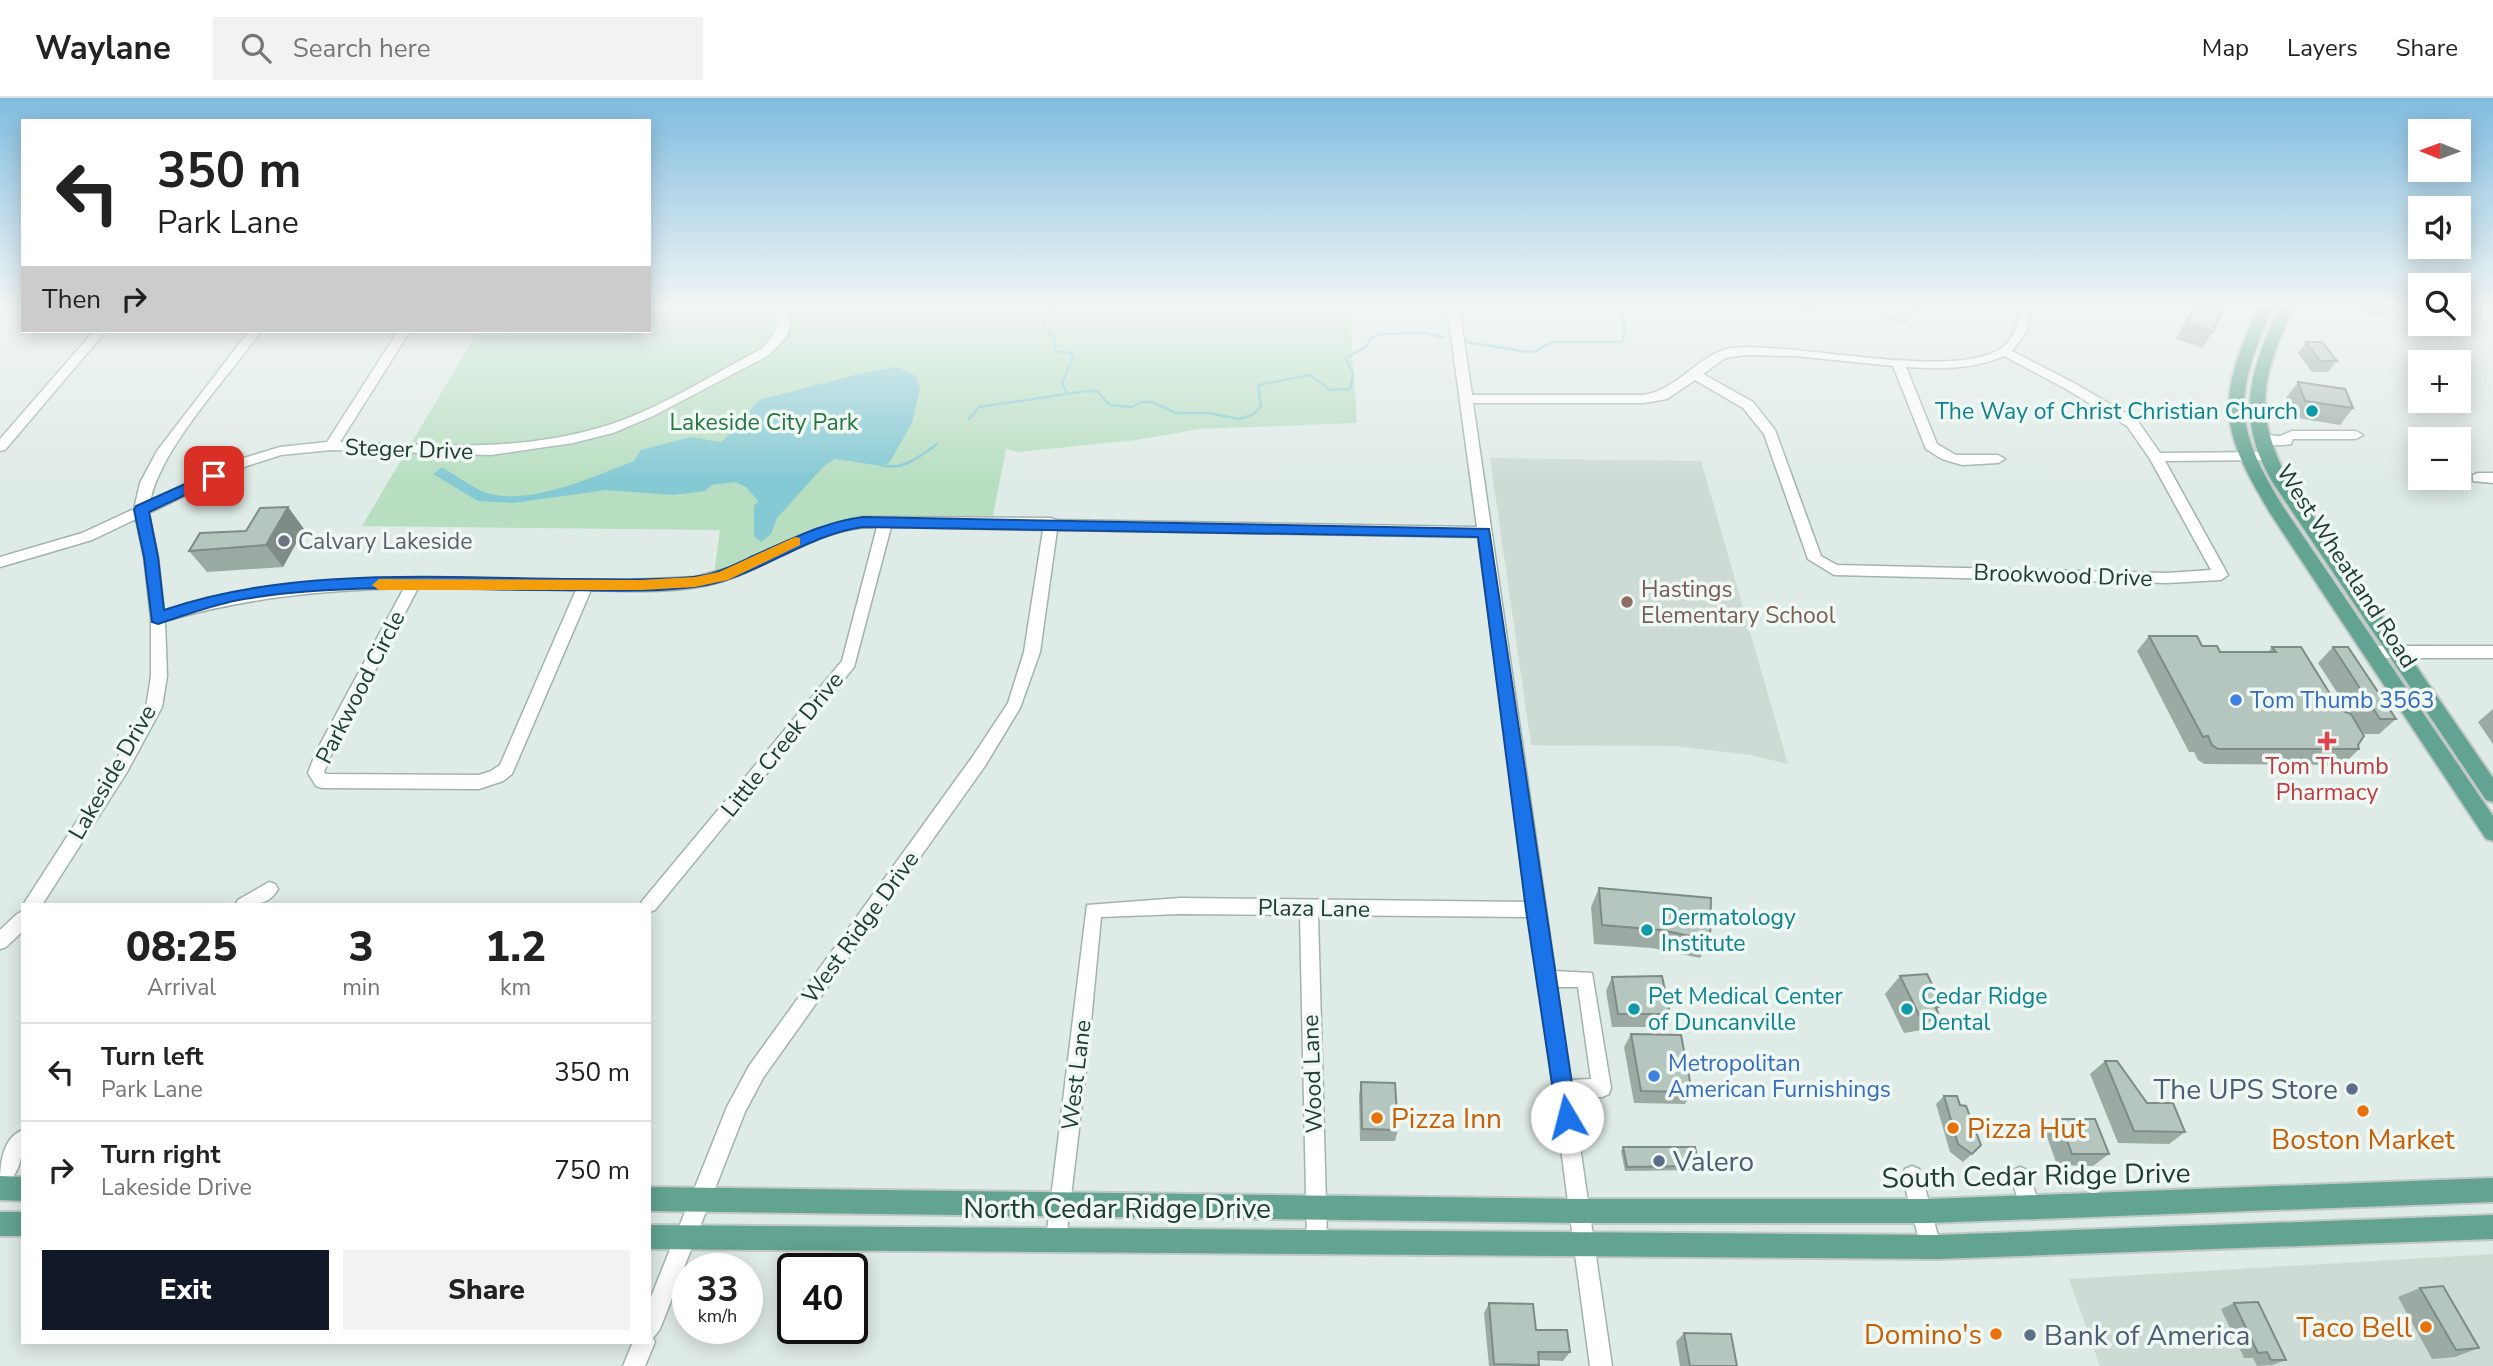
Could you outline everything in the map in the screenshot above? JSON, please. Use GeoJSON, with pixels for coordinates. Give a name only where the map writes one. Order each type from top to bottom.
{"type":"FeatureCollection","features":[{"type":"Feature","properties":{"kind":"main road","name":"West Wheatland Road"},"geometry":{"type":"LineString","coordinates":[[2242,365],[2236,388],[2236,421],[2257,456],[2280,514],[2493,833]]}},
{"type":"Feature","properties":{"kind":"main road","name":"West Wheatland Road"},"geometry":{"type":"LineString","coordinates":[[2257,456],[2261,439],[2254,416],[2262,365]]}},
{"type":"Feature","properties":{"kind":"main road","name":"West Wheatland Road"},"geometry":{"type":"LineString","coordinates":[[2257,456],[2279,479],[2493,794]]}},
{"type":"Feature","properties":{"kind":"main road"},"geometry":{"type":"LineString","coordinates":[[0,1188],[21,1189]]}},
{"type":"Feature","properties":{"kind":"main road","name":"South Cedar Ridge Drive"},"geometry":{"type":"LineString","coordinates":[[1581,1211],[1921,1211],[2234,1202],[2493,1190]]}},
{"type":"Feature","properties":{"kind":"main road","name":"North Cedar Ridge Drive"},"geometry":{"type":"LineString","coordinates":[[651,1199],[1581,1211]]}},
{"type":"Feature","properties":{"kind":"main road"},"geometry":{"type":"LineString","coordinates":[[2234,1202],[2246,1237]]}},
{"type":"Feature","properties":{"kind":"main road"},"geometry":{"type":"LineString","coordinates":[[0,1224],[21,1224]]}},
{"type":"Feature","properties":{"kind":"main road"},"geometry":{"type":"LineString","coordinates":[[1584,1246],[1931,1247],[2493,1227]]}},
{"type":"Feature","properties":{"kind":"main road","name":"North Cedar Ridge Drive"},"geometry":{"type":"LineString","coordinates":[[651,1237],[1317,1240],[1584,1246]]}},
{"type":"Feature","properties":{"kind":"street"},"geometry":{"type":"LineString","coordinates":[[0,447],[71,365]]}},
{"type":"Feature","properties":{"kind":"street","name":"Lakeside Drive"},"geometry":{"type":"LineString","coordinates":[[33,903],[115,777],[154,707],[159,676],[158,618],[151,557],[141,510],[146,483],[162,454],[229,365]]}},
{"type":"Feature","properties":{"kind":"street"},"geometry":{"type":"LineString","coordinates":[[331,446],[382,365]]}},
{"type":"Feature","properties":{"kind":"street","name":"Steger Drive"},"geometry":{"type":"LineString","coordinates":[[0,562],[87,537],[250,460],[281,451],[331,446],[491,451],[573,439],[608,430],[648,414],[740,365]]}},
{"type":"Feature","properties":{"kind":"street"},"geometry":{"type":"LineString","coordinates":[[1461,365],[1535,910],[1581,1211],[1601,1366]]}},
{"type":"Feature","properties":{"kind":"street"},"geometry":{"type":"LineString","coordinates":[[1466,398],[1644,399],[1663,396],[1708,365]]}},
{"type":"Feature","properties":{"kind":"street"},"geometry":{"type":"LineString","coordinates":[[1899,365],[1930,446],[1942,456],[1955,460],[1975,462],[1998,459]]}},
{"type":"Feature","properties":{"kind":"street","name":"Brookwood Drive"},"geometry":{"type":"LineString","coordinates":[[1696,374],[1748,405],[1770,433],[1815,559],[1834,570],[2166,578],[2221,575],[2156,457],[2132,423],[2030,365]]}},
{"type":"Feature","properties":{"kind":"street"},"geometry":{"type":"LineString","coordinates":[[2261,439],[2286,441],[2286,437],[2292,435],[2356,435]]}},
{"type":"Feature","properties":{"kind":"street"},"geometry":{"type":"LineString","coordinates":[[2156,457],[2257,456]]}},
{"type":"Feature","properties":{"kind":"street"},"geometry":{"type":"LineString","coordinates":[[2478,478],[2493,478]]}},
{"type":"Feature","properties":{"kind":"street"},"geometry":{"type":"LineString","coordinates":[[158,618],[244,594],[297,588],[414,583],[641,585],[709,579],[723,576],[830,528],[863,522],[1484,532]]}},
{"type":"Feature","properties":{"kind":"street","name":"Little Creek Drive"},"geometry":{"type":"LineString","coordinates":[[651,903],[849,663],[886,522]]}},
{"type":"Feature","properties":{"kind":"street","name":"West Ridge Drive"},"geometry":{"type":"LineString","coordinates":[[651,1324],[737,1107],[756,1072],[979,761],[1015,704],[1032,652],[1051,523]]}},
{"type":"Feature","properties":{"kind":"street","name":"Parkwood Circle"},"geometry":{"type":"LineString","coordinates":[[414,583],[322,757],[316,772],[322,781],[479,782],[497,776],[506,769],[586,585]]}},
{"type":"Feature","properties":{"kind":"street"},"geometry":{"type":"LineString","coordinates":[[2373,652],[2493,652]]}},
{"type":"Feature","properties":{"kind":"street"},"geometry":{"type":"LineString","coordinates":[[247,903],[269,889]]}},
{"type":"Feature","properties":{"kind":"street","name":"Plaza Lane"},"geometry":{"type":"LineString","coordinates":[[1093,910],[1174,906],[1535,910]]}},
{"type":"Feature","properties":{"kind":"street","name":"Wood Lane"},"geometry":{"type":"LineString","coordinates":[[1308,908],[1317,1240]]}},
{"type":"Feature","properties":{"kind":"street","name":"West Lane"},"geometry":{"type":"LineString","coordinates":[[1056,1239],[1079,1054],[1093,910]]}},
{"type":"Feature","properties":{"kind":"street"},"geometry":{"type":"LineString","coordinates":[[0,941],[21,921]]}},
{"type":"Feature","properties":{"kind":"street"},"geometry":{"type":"LineString","coordinates":[[1547,979],[1586,979],[1602,1088],[1563,1089]]}},
{"type":"Feature","properties":{"kind":"street"},"geometry":{"type":"LineString","coordinates":[[0,1177],[21,1142]]}},
{"type":"Feature","properties":{"kind":"street"},"geometry":{"type":"LineString","coordinates":[[1912,1176],[1931,1247]]}},
{"type":"Feature","properties":{"kind":"street"},"geometry":{"type":"LineString","coordinates":[[2020,1177],[2031,1208]]}},
{"type":"Feature","properties":{"kind":"street"},"geometry":{"type":"LineString","coordinates":[[634,1366],[643,1344]]}},
{"type":"Feature","properties":{"kind":"shaded area","name":"Hastings Elementary School"},"geometry":{"type":"Polygon","coordinates":[[[1490,458],[1701,461],[1788,764],[1750,755],[1675,746],[1531,745],[1490,458]]]}},
{"type":"Feature","properties":{"kind":"shaded area"},"geometry":{"type":"Polygon","coordinates":[[[2493,1254],[2493,1366],[2100,1366],[2069,1279],[2493,1254]]]}},
{"type":"Feature","properties":{"kind":"green space","name":"Lakeside City Park"},"geometry":{"type":"Polygon","coordinates":[[[458,365],[1353,365],[1357,423],[1199,429],[1136,440],[1018,452],[1006,449],[992,521],[908,517],[844,520],[812,529],[714,574],[720,530],[362,526],[458,365]]]}},
{"type":"Feature","properties":{"kind":"water"},"geometry":{"type":"Polygon","coordinates":[[[897,367],[916,376],[920,389],[912,423],[890,462],[882,466],[835,459],[824,466],[777,518],[771,534],[761,542],[754,536],[754,506],[758,501],[746,487],[735,482],[712,485],[705,491],[673,495],[606,490],[513,503],[478,501],[433,474],[442,467],[479,490],[501,496],[540,493],[580,482],[634,461],[641,450],[691,437],[721,442],[749,417],[749,412],[759,400],[862,373],[897,367]]]}},
{"type":"Feature","properties":{"kind":"building"},"geometry":{"type":"Polygon","coordinates":[[[2298,382],[2345,389],[2353,408],[2305,401],[2298,382]]]}},
{"type":"Feature","properties":{"kind":"building"},"geometry":{"type":"Polygon","coordinates":[[[288,507],[266,545],[189,551],[200,533],[246,531],[260,508],[288,507]]]}},
{"type":"Feature","properties":{"kind":"building","name":"Tom Thumb 3563"},"geometry":{"type":"Polygon","coordinates":[[[2149,636],[2197,636],[2202,646],[2217,646],[2220,652],[2276,652],[2272,647],[2301,647],[2340,710],[2351,714],[2364,736],[2358,745],[2359,749],[2218,749],[2212,745],[2208,736],[2203,737],[2149,636]]]}},
{"type":"Feature","properties":{"kind":"building"},"geometry":{"type":"Polygon","coordinates":[[[2333,647],[2348,647],[2396,719],[2380,719],[2333,647]]]}},
{"type":"Feature","properties":{"kind":"building"},"geometry":{"type":"Polygon","coordinates":[[[1599,888],[1711,898],[1710,940],[1661,930],[1602,925],[1599,888]]]}},
{"type":"Feature","properties":{"kind":"building"},"geometry":{"type":"Polygon","coordinates":[[[1927,974],[1942,1005],[1936,1008],[1938,1013],[1919,1015],[1900,976],[1927,974]]]}},
{"type":"Feature","properties":{"kind":"building"},"geometry":{"type":"Polygon","coordinates":[[[1662,976],[1670,1014],[1618,1014],[1612,977],[1662,976]]]}},
{"type":"Feature","properties":{"kind":"building","name":"Metropolitan American Furnishings"},"geometry":{"type":"Polygon","coordinates":[[[1631,1034],[1681,1035],[1692,1092],[1641,1091],[1631,1034]]]}},
{"type":"Feature","properties":{"kind":"building"},"geometry":{"type":"Polygon","coordinates":[[[2105,1061],[2117,1061],[2147,1103],[2173,1103],[2185,1132],[2134,1131],[2105,1061]]]}},
{"type":"Feature","properties":{"kind":"building","name":"Pizza Inn"},"geometry":{"type":"Polygon","coordinates":[[[1361,1082],[1395,1083],[1398,1130],[1362,1129],[1361,1082]]]}},
{"type":"Feature","properties":{"kind":"building"},"geometry":{"type":"Polygon","coordinates":[[[1944,1096],[1957,1096],[1960,1105],[1966,1106],[1981,1145],[1972,1154],[1958,1144],[1944,1096]]]}},
{"type":"Feature","properties":{"kind":"building"},"geometry":{"type":"Polygon","coordinates":[[[2059,1119],[2095,1119],[2109,1154],[2072,1154],[2059,1119]]]}},
{"type":"Feature","properties":{"kind":"building","name":"Valero"},"geometry":{"type":"Polygon","coordinates":[[[1623,1147],[1695,1147],[1699,1166],[1627,1167],[1623,1147]]]}},
{"type":"Feature","properties":{"kind":"building"},"geometry":{"type":"Polygon","coordinates":[[[2443,1286],[2479,1348],[2456,1350],[2420,1288],[2443,1286]]]}},
{"type":"Feature","properties":{"kind":"building"},"geometry":{"type":"Polygon","coordinates":[[[2258,1302],[2286,1360],[2271,1360],[2267,1352],[2258,1353],[2234,1303],[2258,1302]]]}},
{"type":"Feature","properties":{"kind":"building"},"geometry":{"type":"Polygon","coordinates":[[[1489,1303],[1533,1304],[1536,1330],[1567,1330],[1570,1352],[1538,1352],[1539,1365],[1494,1364],[1489,1303]]]}},
{"type":"Feature","properties":{"kind":"building"},"geometry":{"type":"Polygon","coordinates":[[[1684,1333],[1731,1334],[1737,1366],[1690,1366],[1684,1333]]]}},
{"type":"Feature","properties":{"kind":"waterway"},"geometry":{"type":"LineString","coordinates":[[1067,393],[1062,383],[1070,365]]}},
{"type":"Feature","properties":{"kind":"waterway"},"geometry":{"type":"LineString","coordinates":[[969,419],[979,407],[1086,391],[1097,391],[1110,405],[1132,407],[1141,402],[1152,402],[1176,413],[1208,413],[1240,419],[1254,414],[1261,406],[1258,385],[1310,375],[1330,390],[1350,389],[1353,374],[1349,365]]}},
{"type":"Feature","properties":{"kind":"waterway"},"geometry":{"type":"LineString","coordinates":[[879,464],[903,465],[937,444]]}},
{"type":"Feature","properties":{"kind":"slow traffic"},"geometry":{"type":"LineString","coordinates":[[379,585],[641,585],[695,582],[723,576],[795,542]]}},
{"type":"Feature","properties":{"kind":"place","name":"The Way of Christ Christian Church"},"geometry":{"type":"Point","coordinates":[2312,411]}},
{"type":"Feature","properties":{"kind":"place","name":"Calvary Lakeside"},"geometry":{"type":"Point","coordinates":[284,541]}},
{"type":"Feature","properties":{"kind":"place","name":"Hastings Elementary School"},"geometry":{"type":"Point","coordinates":[1627,602]}},
{"type":"Feature","properties":{"kind":"place","name":"Tom Thumb 3563"},"geometry":{"type":"Point","coordinates":[2236,700]}},
{"type":"Feature","properties":{"kind":"place","name":"Tom Thumb Pharmacy"},"geometry":{"type":"Point","coordinates":[2327,741]}},
{"type":"Feature","properties":{"kind":"place","name":"Dermatology Institute"},"geometry":{"type":"Point","coordinates":[1647,930]}},
{"type":"Feature","properties":{"kind":"place","name":"Pet Medical Center of Duncanville"},"geometry":{"type":"Point","coordinates":[1634,1009]}},
{"type":"Feature","properties":{"kind":"place","name":"Cedar Ridge Dental"},"geometry":{"type":"Point","coordinates":[1907,1009]}},
{"type":"Feature","properties":{"kind":"place","name":"Metropolitan American Furnishings"},"geometry":{"type":"Point","coordinates":[1654,1076]}},
{"type":"Feature","properties":{"kind":"place","name":"The UPS Store"},"geometry":{"type":"Point","coordinates":[2352,1089]}},
{"type":"Feature","properties":{"kind":"place","name":"Boston Market"},"geometry":{"type":"Point","coordinates":[2363,1111]}},
{"type":"Feature","properties":{"kind":"place","name":"Pizza Inn"},"geometry":{"type":"Point","coordinates":[1377,1118]}},
{"type":"Feature","properties":{"kind":"place","name":"Pizza Hut"},"geometry":{"type":"Point","coordinates":[1953,1128]}},
{"type":"Feature","properties":{"kind":"place","name":"Valero"},"geometry":{"type":"Point","coordinates":[1659,1161]}},
{"type":"Feature","properties":{"kind":"place","name":"Taco Bell"},"geometry":{"type":"Point","coordinates":[2426,1327]}},
{"type":"Feature","properties":{"kind":"place","name":"Domino's"},"geometry":{"type":"Point","coordinates":[1996,1334]}},
{"type":"Feature","properties":{"kind":"place","name":"Bank of America"},"geometry":{"type":"Point","coordinates":[2030,1335]}},
{"type":"Feature","properties":{"kind":"route"},"geometry":{"type":"LineString","coordinates":[[214,476],[141,510],[151,557],[158,618],[244,594],[297,588],[414,583],[641,585],[695,582],[723,576],[818,532],[863,522],[1484,532],[1535,910],[1567,1117]]}}]}
